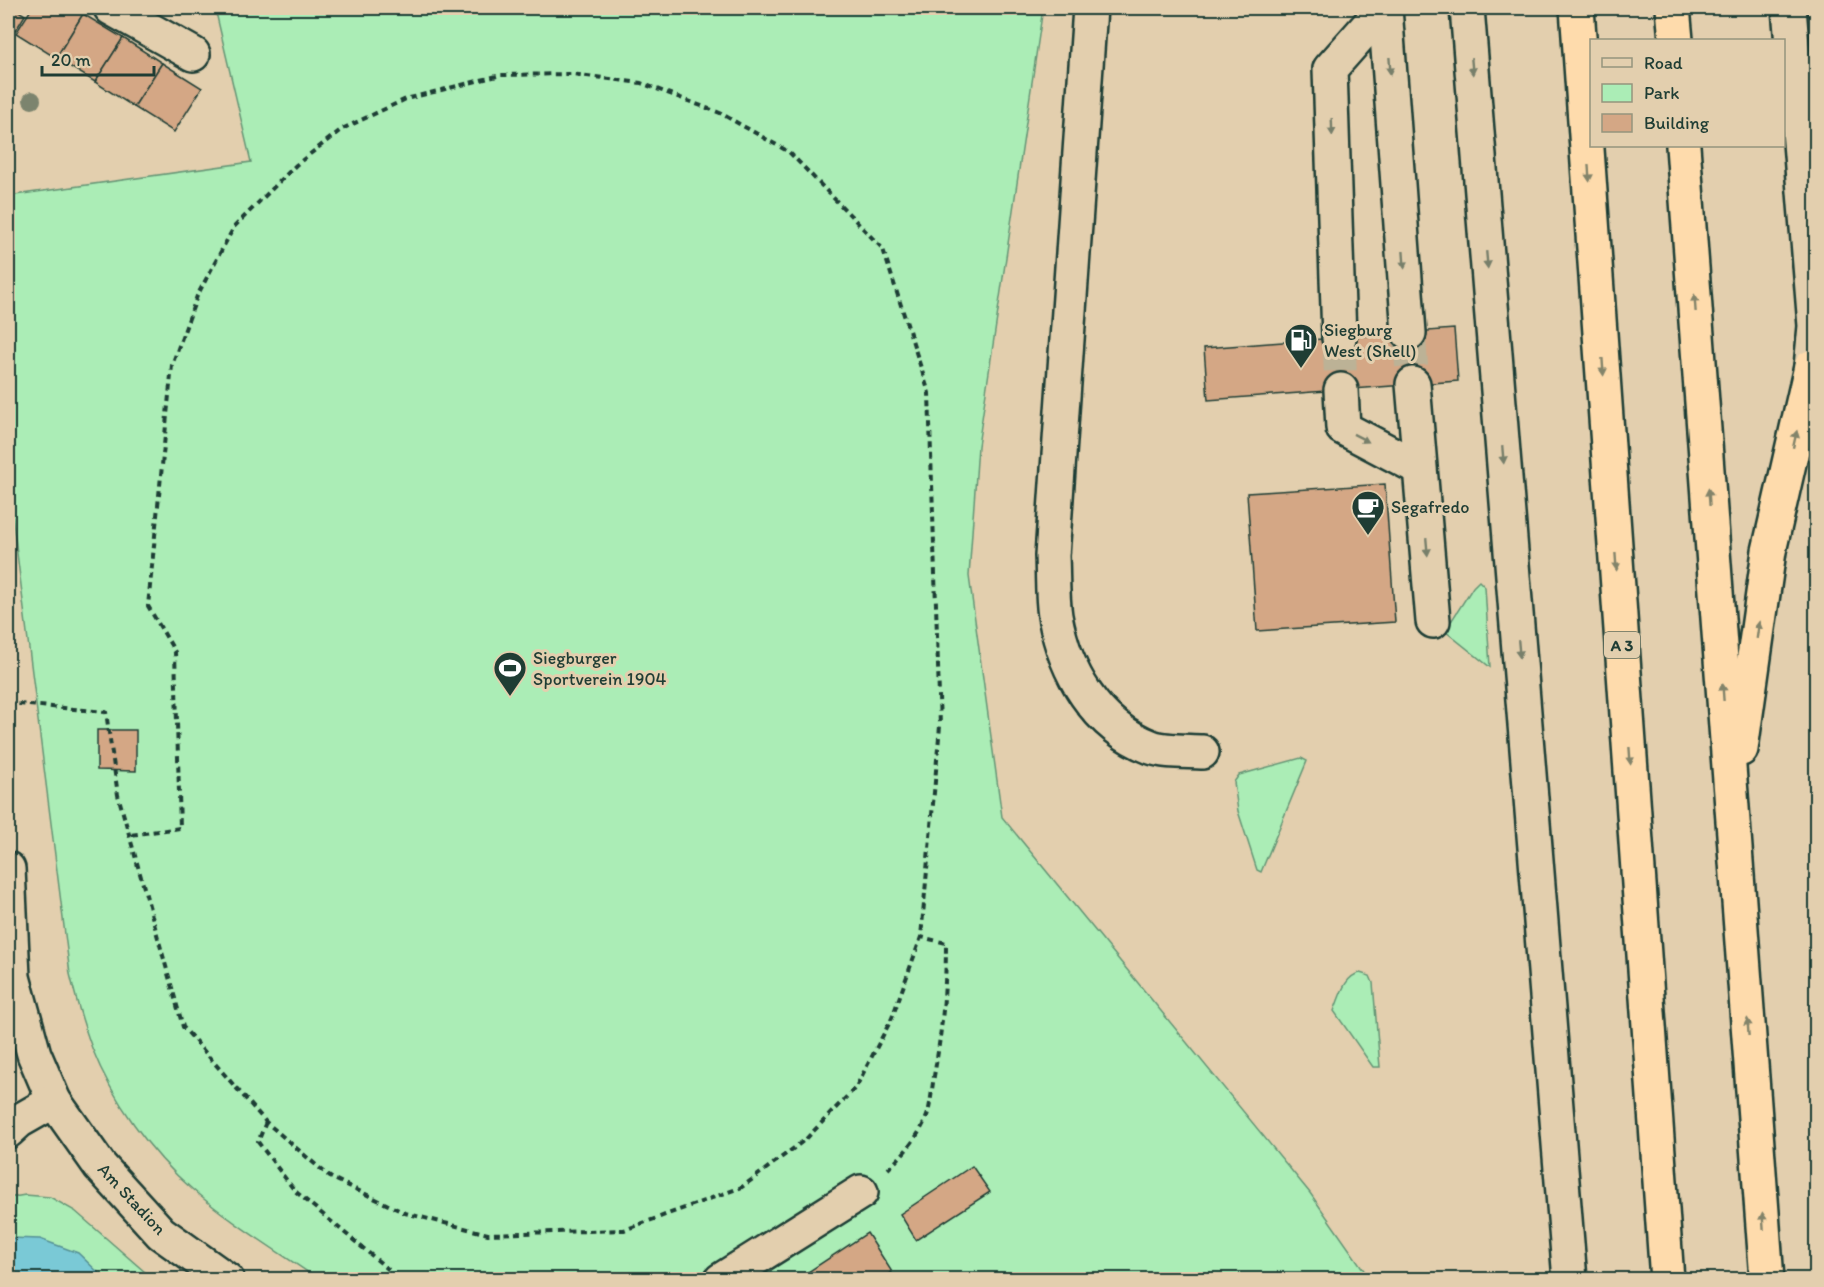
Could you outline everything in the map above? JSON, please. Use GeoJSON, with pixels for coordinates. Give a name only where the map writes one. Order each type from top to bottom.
{"type":"FeatureCollection","features":[{"type":"Feature","properties":{"kind":"highway","name":"A 3"},"geometry":{"type":"LineString","coordinates":[[1577,8],[1667,1280]]}},
{"type":"Feature","properties":{"kind":"highway"},"geometry":{"type":"LineString","coordinates":[[1673,8],[1676,39]]}},
{"type":"Feature","properties":{"kind":"highway"},"geometry":{"type":"LineString","coordinates":[[1683,147],[1767,1280]]}},
{"type":"Feature","properties":{"kind":"highway"},"geometry":{"type":"LineString","coordinates":[[1732,813],[1769,550],[1811,367]]}},
{"type":"Feature","properties":{"kind":"street"},"geometry":{"type":"LineString","coordinates":[[111,8],[193,54]]}},
{"type":"Feature","properties":{"kind":"street"},"geometry":{"type":"LineString","coordinates":[[1090,8],[1052,556],[1055,615],[1065,657],[1086,697],[1119,731],[1153,748],[1202,753]]}},
{"type":"Feature","properties":{"kind":"street"},"geometry":{"type":"LineString","coordinates":[[1384,8],[1409,333]]}},
{"type":"Feature","properties":{"kind":"street"},"geometry":{"type":"LineString","coordinates":[[1339,338],[1330,69],[1384,8]]}},
{"type":"Feature","properties":{"kind":"street"},"geometry":{"type":"LineString","coordinates":[[1467,8],[1570,1280]]}},
{"type":"Feature","properties":{"kind":"street"},"geometry":{"type":"LineString","coordinates":[[1789,8],[1815,326],[1811,367]]}},
{"type":"Feature","properties":{"kind":"street"},"geometry":{"type":"LineString","coordinates":[[1413,384],[1433,621]]}},
{"type":"Feature","properties":{"kind":"street"},"geometry":{"type":"LineString","coordinates":[[1341,390],[1343,428],[1419,468]]}},
{"type":"Feature","properties":{"kind":"street","name":"Am Stadion"},"geometry":{"type":"LineString","coordinates":[[8,868],[13,977],[34,1054],[54,1101],[100,1166],[161,1233],[227,1280]]}},
{"type":"Feature","properties":{"kind":"street"},"geometry":{"type":"LineString","coordinates":[[8,1131],[19,1121],[54,1101]]}},
{"type":"Feature","properties":{"kind":"street"},"geometry":{"type":"LineString","coordinates":[[721,1280],[861,1192]]}},
{"type":"Feature","properties":{"kind":"path"},"geometry":{"type":"LineString","coordinates":[[8,703],[106,712],[118,795],[183,1027],[266,1122],[330,1177],[405,1213],[488,1233],[624,1230],[742,1187],[806,1139],[856,1087],[892,1018],[921,937],[940,726],[929,393],[883,249],[789,152],[720,113],[641,84],[572,74],[501,75],[406,99],[342,129],[296,165],[234,227],[197,296],[172,365],[148,606],[175,652],[180,828],[130,835]]}},
{"type":"Feature","properties":{"kind":"path"},"geometry":{"type":"LineString","coordinates":[[861,1192],[897,1161],[917,1134],[928,1113],[942,1029],[946,984],[946,943],[921,937]]}},
{"type":"Feature","properties":{"kind":"path"},"geometry":{"type":"LineString","coordinates":[[266,1122],[258,1142],[295,1191],[401,1280]]}},
{"type":"Feature","properties":{"kind":"green space","name":"Siegburger Sportverein 1904"},"geometry":{"type":"Polygon","coordinates":[[[215,8],[1043,8],[978,446],[969,576],[1002,817],[1310,1193],[1370,1279],[318,1279],[222,1213],[192,1189],[162,1159],[134,1124],[100,1067],[86,1030],[70,974],[8,482],[8,196],[251,162],[215,8]]]}},
{"type":"Feature","properties":{"kind":"green space"},"geometry":{"type":"Polygon","coordinates":[[[1479,581],[1485,587],[1490,667],[1445,631],[1479,581]]]}},
{"type":"Feature","properties":{"kind":"green space"},"geometry":{"type":"Polygon","coordinates":[[[1301,758],[1307,761],[1261,872],[1257,870],[1238,811],[1234,782],[1239,775],[1301,758]]]}},
{"type":"Feature","properties":{"kind":"green space"},"geometry":{"type":"Polygon","coordinates":[[[1360,973],[1370,976],[1373,983],[1380,1067],[1373,1067],[1334,1011],[1346,983],[1360,973]]]}},
{"type":"Feature","properties":{"kind":"green space"},"geometry":{"type":"Polygon","coordinates":[[[25,1195],[50,1197],[75,1211],[153,1279],[8,1279],[8,1198],[25,1195]]]}},
{"type":"Feature","properties":{"kind":"water"},"geometry":{"type":"Polygon","coordinates":[[[10,1238],[40,1239],[78,1253],[105,1279],[8,1279],[8,1241],[10,1238]]]}},
{"type":"Feature","properties":{"kind":"building"},"geometry":{"type":"Polygon","coordinates":[[[8,8],[14,8],[25,15],[16,30],[8,25],[8,8]]]}},
{"type":"Feature","properties":{"kind":"building"},"geometry":{"type":"Polygon","coordinates":[[[32,8],[73,8],[83,14],[56,58],[16,33],[32,8]]]}},
{"type":"Feature","properties":{"kind":"building"},"geometry":{"type":"Polygon","coordinates":[[[83,14],[123,38],[95,82],[56,58],[83,14]]]}},
{"type":"Feature","properties":{"kind":"building"},"geometry":{"type":"Polygon","coordinates":[[[123,38],[162,63],[134,107],[95,82],[123,38]]]}},
{"type":"Feature","properties":{"kind":"building"},"geometry":{"type":"Polygon","coordinates":[[[162,63],[202,88],[174,132],[134,107],[162,63]]]}},
{"type":"Feature","properties":{"kind":"building"},"geometry":{"type":"Polygon","coordinates":[[[1454,329],[1458,381],[1208,400],[1204,348],[1454,329]]]}},
{"type":"Feature","properties":{"kind":"building"},"geometry":{"type":"Polygon","coordinates":[[[1385,484],[1395,622],[1257,631],[1247,493],[1385,484]]]}},
{"type":"Feature","properties":{"kind":"building"},"geometry":{"type":"Polygon","coordinates":[[[97,730],[136,730],[136,771],[97,770],[97,730]]]}},
{"type":"Feature","properties":{"kind":"building"},"geometry":{"type":"Polygon","coordinates":[[[972,1166],[990,1192],[916,1240],[900,1214],[972,1166]]]}},
{"type":"Feature","properties":{"kind":"building"},"geometry":{"type":"Polygon","coordinates":[[[867,1233],[892,1272],[880,1280],[796,1280],[867,1233]]]}},
{"type":"Feature","properties":{"kind":"tunnel"},"geometry":{"type":"LineString","coordinates":[[1409,333],[1413,384]]}},
{"type":"Feature","properties":{"kind":"tunnel"},"geometry":{"type":"LineString","coordinates":[[1339,338],[1341,390]]}},
{"type":"Feature","properties":{"kind":"place","name":"Siegburg West (Shell)"},"geometry":{"type":"Point","coordinates":[1301,369]}},
{"type":"Feature","properties":{"kind":"place","name":"Segafredo"},"geometry":{"type":"Point","coordinates":[1368,536]}},
{"type":"Feature","properties":{"kind":"place","name":"Siegburger Sportverein 1904"},"geometry":{"type":"Point","coordinates":[510,697]}}]}
